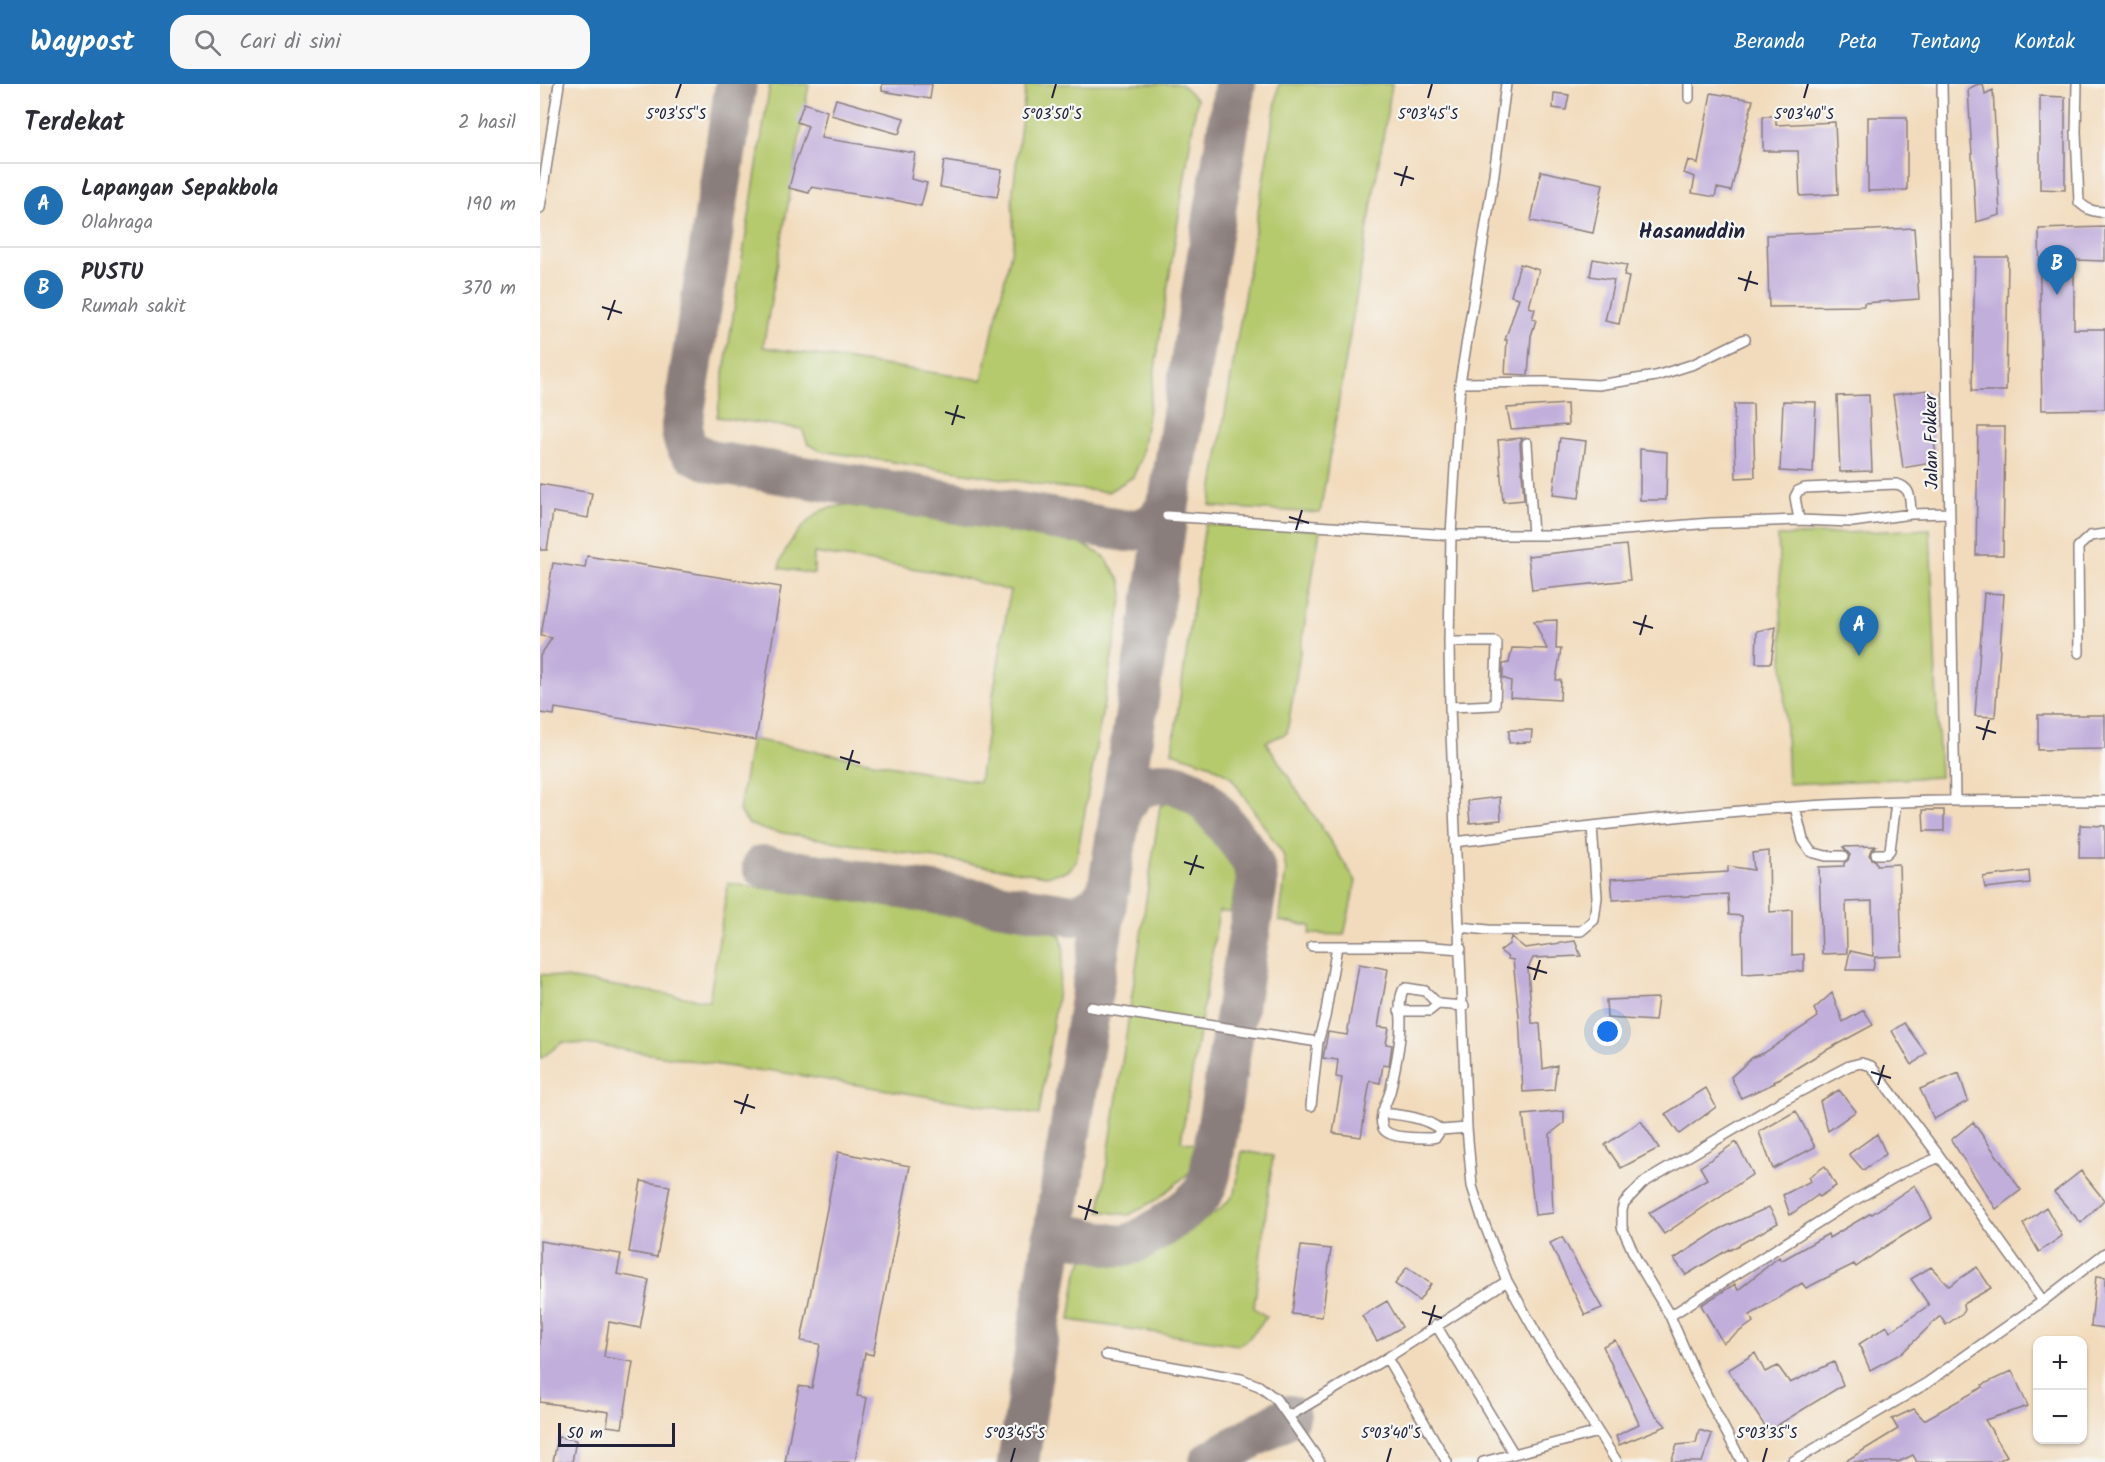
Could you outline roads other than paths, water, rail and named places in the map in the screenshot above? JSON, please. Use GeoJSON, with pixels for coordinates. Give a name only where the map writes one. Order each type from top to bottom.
{"type":"FeatureCollection","features":[{"type":"Feature","properties":{"kind":"lane"},"geometry":{"type":"LineString","coordinates":[[540,208],[559,84]]}},
{"type":"Feature","properties":{"kind":"lane"},"geometry":{"type":"LineString","coordinates":[[1506,84],[1493,182],[1460,383],[1451,535],[1450,707],[1464,1006],[1467,1128],[1472,1186],[1507,1281],[1540,1340],[1617,1462]]}},
{"type":"Feature","properties":{"kind":"lane"},"geometry":{"type":"LineString","coordinates":[[1689,84],[1689,98]]}},
{"type":"Feature","properties":{"kind":"lane","name":"Jalan Fokker"},"geometry":{"type":"LineString","coordinates":[[1942,84],[1955,800]]}},
{"type":"Feature","properties":{"kind":"lane"},"geometry":{"type":"LineString","coordinates":[[2077,84],[2076,132],[2079,202],[2094,212],[2105,212]]}},
{"type":"Feature","properties":{"kind":"lane"},"geometry":{"type":"LineString","coordinates":[[1460,383],[1546,382],[1598,385],[1656,376],[1694,364],[1745,339]]}},
{"type":"Feature","properties":{"kind":"lane"},"geometry":{"type":"LineString","coordinates":[[1527,443],[1533,535]]}},
{"type":"Feature","properties":{"kind":"lane"},"geometry":{"type":"LineString","coordinates":[[1799,520],[1795,497],[1798,491],[1805,488],[1896,484],[1904,486],[1909,492],[1911,514]]}},
{"type":"Feature","properties":{"kind":"lane"},"geometry":{"type":"LineString","coordinates":[[1167,516],[1451,535],[1533,535],[1637,530],[1711,523],[1799,520],[1852,522],[1911,514],[1949,513]]}},
{"type":"Feature","properties":{"kind":"lane"},"geometry":{"type":"LineString","coordinates":[[2079,653],[2078,547],[2090,536],[2105,534]]}},
{"type":"Feature","properties":{"kind":"lane"},"geometry":{"type":"LineString","coordinates":[[1449,642],[1495,642],[1497,644],[1496,705],[1450,707]]}},
{"type":"Feature","properties":{"kind":"lane"},"geometry":{"type":"LineString","coordinates":[[1455,842],[1592,826],[1795,807],[1955,800],[2105,801]]}},
{"type":"Feature","properties":{"kind":"lane"},"geometry":{"type":"LineString","coordinates":[[1876,854],[1886,854],[1890,850],[1896,803]]}},
{"type":"Feature","properties":{"kind":"lane"},"geometry":{"type":"LineString","coordinates":[[1795,807],[1803,840],[1811,852],[1826,856],[1843,856]]}},
{"type":"Feature","properties":{"kind":"lane"},"geometry":{"type":"LineString","coordinates":[[1460,927],[1488,930],[1581,931],[1594,920],[1597,897],[1592,826]]}},
{"type":"Feature","properties":{"kind":"lane"},"geometry":{"type":"LineString","coordinates":[[1312,946],[1420,946],[1461,949]]}},
{"type":"Feature","properties":{"kind":"lane"},"geometry":{"type":"LineString","coordinates":[[1311,1106],[1318,1042],[1325,1017],[1337,946]]}},
{"type":"Feature","properties":{"kind":"lane"},"geometry":{"type":"LineString","coordinates":[[1441,1130],[1436,1137],[1431,1138],[1388,1134],[1382,1127],[1382,1113],[1389,1099],[1398,1047],[1401,994],[1406,987],[1425,991],[1438,1004],[1464,1006]]}},
{"type":"Feature","properties":{"kind":"lane"},"geometry":{"type":"LineString","coordinates":[[1399,1011],[1429,1011],[1438,1004]]}},
{"type":"Feature","properties":{"kind":"lane"},"geometry":{"type":"LineString","coordinates":[[1090,1007],[1318,1042]]}},
{"type":"Feature","properties":{"kind":"lane"},"geometry":{"type":"LineString","coordinates":[[1742,1462],[1695,1373],[1670,1316],[1637,1261],[1622,1227],[1622,1210],[1624,1203],[1643,1183],[1782,1101],[1849,1066],[1861,1063],[1872,1066],[2043,1301]]}},
{"type":"Feature","properties":{"kind":"lane"},"geometry":{"type":"LineString","coordinates":[[1382,1113],[1422,1120],[1441,1130],[1467,1128]]}},
{"type":"Feature","properties":{"kind":"lane"},"geometry":{"type":"LineString","coordinates":[[1670,1316],[1841,1208],[1904,1172],[1940,1157]]}},
{"type":"Feature","properties":{"kind":"lane"},"geometry":{"type":"LineString","coordinates":[[1792,1462],[1928,1383],[2043,1301],[2105,1253]]}},
{"type":"Feature","properties":{"kind":"lane"},"geometry":{"type":"LineString","coordinates":[[1289,1416],[1387,1358],[1507,1281]]}},
{"type":"Feature","properties":{"kind":"lane"},"geometry":{"type":"LineString","coordinates":[[1436,1325],[1514,1454]]}},
{"type":"Feature","properties":{"kind":"lane"},"geometry":{"type":"LineString","coordinates":[[1106,1355],[1241,1379],[1259,1386],[1276,1399],[1320,1462]]}},
{"type":"Feature","properties":{"kind":"lane"},"geometry":{"type":"LineString","coordinates":[[1387,1358],[1447,1462]]}},
{"type":"Feature","properties":{"kind":"lane"},"geometry":{"type":"LineString","coordinates":[[1483,1462],[1598,1432]]}},
{"type":"Feature","properties":{"kind":"place","name":"PUSTU"},"geometry":{"type":"Point","coordinates":[2057,295]}},
{"type":"Feature","properties":{"kind":"place","name":"Lapangan Sepakbola"},"geometry":{"type":"Point","coordinates":[1859,656]}},
{"type":"Feature","properties":{"kind":"district","name":"Hasanuddin"},"geometry":{"type":"Point","coordinates":[1692,231]}}]}
